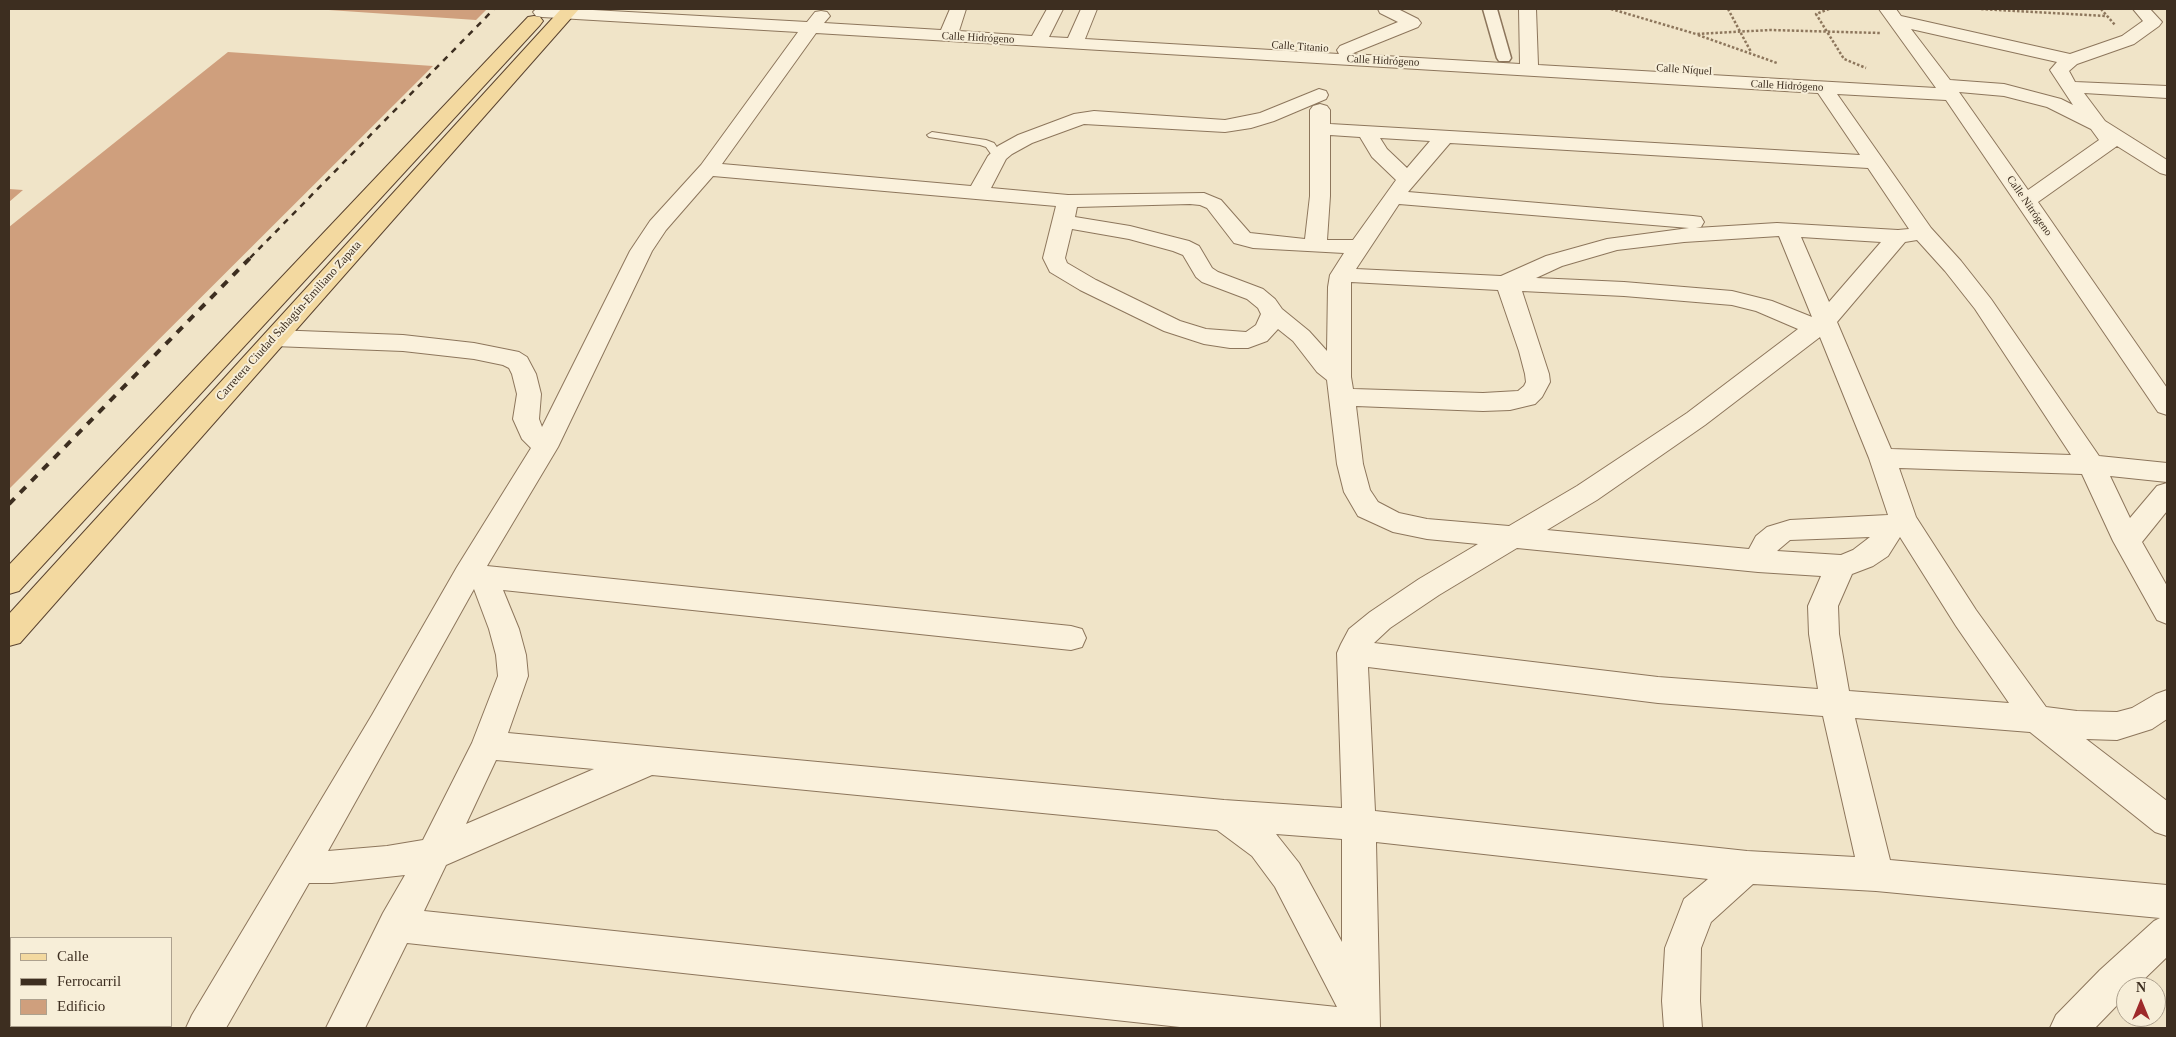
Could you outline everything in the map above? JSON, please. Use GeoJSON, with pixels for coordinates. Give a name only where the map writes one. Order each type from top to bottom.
{"type":"FeatureCollection","features":[{"type":"Feature","properties":{"kind":"main road","name":"Carretera Ciudad Sahagún-Emiliano Zapata"},"geometry":{"type":"LineString","coordinates":[[9,634],[274,338],[556,11]]}},
{"type":"Feature","properties":{"kind":"main road","name":"Carretera Ciudad Sahagún-Emiliano Zapata"},"geometry":{"type":"LineString","coordinates":[[9,583],[556,11]]}},
{"type":"Feature","properties":{"kind":"street"},"geometry":{"type":"LineString","coordinates":[[948,36],[958,9]]}},
{"type":"Feature","properties":{"kind":"street"},"geometry":{"type":"LineString","coordinates":[[1038,41],[1056,9]]}},
{"type":"Feature","properties":{"kind":"street"},"geometry":{"type":"LineString","coordinates":[[1078,37],[1089,9]]}},
{"type":"Feature","properties":{"kind":"street"},"geometry":{"type":"LineString","coordinates":[[1346,50],[1412,23],[1386,9]]}},
{"type":"Feature","properties":{"kind":"street"},"geometry":{"type":"LineString","coordinates":[[1490,9],[1504,58]]}},
{"type":"Feature","properties":{"kind":"street"},"geometry":{"type":"LineString","coordinates":[[1528,9],[1530,65]]}},
{"type":"Feature","properties":{"kind":"street"},"geometry":{"type":"LineString","coordinates":[[2026,200],[2110,141],[2069,87],[2059,70],[2071,60],[2128,40],[2160,21],[2141,9]]}},
{"type":"Feature","properties":{"kind":"street","name":"Calle Hidrógeno"},"geometry":{"type":"LineString","coordinates":[[556,11],[820,18],[948,36],[1038,41],[1078,37],[1319,57],[1530,65],[1821,84],[1947,89]]}},
{"type":"Feature","properties":{"kind":"street"},"geometry":{"type":"LineString","coordinates":[[205,1028],[384,725],[475,576],[545,448],[641,251],[658,226],[708,170],[820,18]]}},
{"type":"Feature","properties":{"kind":"street"},"geometry":{"type":"LineString","coordinates":[[1896,21],[2071,60]]}},
{"type":"Feature","properties":{"kind":"street","name":"Calle Nitrógeno"},"geometry":{"type":"LineString","coordinates":[[1896,21],[2026,200],[2167,406]]}},
{"type":"Feature","properties":{"kind":"street","name":"Calle Titanio"},"geometry":{"type":"LineString","coordinates":[[1078,37],[1504,58],[1530,65],[1549,60]]}},
{"type":"Feature","properties":{"kind":"street"},"geometry":{"type":"LineString","coordinates":[[1315,246],[1320,196],[1319,57]]}},
{"type":"Feature","properties":{"kind":"street","name":"Calle Níquel"},"geometry":{"type":"LineString","coordinates":[[1549,60],[1821,84],[1947,89]]}},
{"type":"Feature","properties":{"kind":"street"},"geometry":{"type":"LineString","coordinates":[[1821,84],[1874,162],[1910,235],[1953,266],[1983,304],[2091,465],[2128,541],[2167,612]]}},
{"type":"Feature","properties":{"kind":"street"},"geometry":{"type":"LineString","coordinates":[[2069,87],[2167,92]]}},
{"type":"Feature","properties":{"kind":"street"},"geometry":{"type":"LineString","coordinates":[[1947,89],[2004,90],[2054,104],[2098,125],[2167,169]]}},
{"type":"Feature","properties":{"kind":"street"},"geometry":{"type":"LineString","coordinates":[[978,192],[998,156],[1013,144],[1081,118],[1094,117],[1225,126],[1251,122],[1267,117],[1319,95]]}},
{"type":"Feature","properties":{"kind":"street"},"geometry":{"type":"LineString","coordinates":[[1320,129],[1874,162]]}},
{"type":"Feature","properties":{"kind":"street"},"geometry":{"type":"LineString","coordinates":[[1367,133],[1400,188]]}},
{"type":"Feature","properties":{"kind":"street"},"geometry":{"type":"LineString","coordinates":[[1444,137],[1400,188],[1341,275],[1339,288],[1341,387],[1350,464],[1356,492],[1368,509],[1393,522],[1428,529],[1758,561],[1842,566],[1863,558],[1878,548],[1898,522]]}},
{"type":"Feature","properties":{"kind":"street"},"geometry":{"type":"LineString","coordinates":[[708,170],[978,192],[1066,211],[1130,233],[1181,246],[1191,251],[1204,272],[1255,294],[1267,304],[1273,314],[1301,336],[1341,387],[1483,402],[1510,401],[1526,398],[1533,392],[1538,382],[1537,374],[1507,282]]}},
{"type":"Feature","properties":{"kind":"street"},"geometry":{"type":"LineString","coordinates":[[1400,188],[1782,230],[1910,235]]}},
{"type":"Feature","properties":{"kind":"street"},"geometry":{"type":"LineString","coordinates":[[1066,211],[1190,198],[1204,199],[1214,204],[1242,238],[1253,241],[1315,246],[1359,247]]}},
{"type":"Feature","properties":{"kind":"street"},"geometry":{"type":"LineString","coordinates":[[1066,211],[1054,258],[1058,267],[1088,285],[1172,326],[1204,336],[1230,340],[1248,340],[1259,336],[1266,329],[1273,314]]}},
{"type":"Feature","properties":{"kind":"street"},"geometry":{"type":"LineString","coordinates":[[1507,282],[1554,261],[1615,244],[1684,235],[1782,230]]}},
{"type":"Feature","properties":{"kind":"street"},"geometry":{"type":"LineString","coordinates":[[1782,230],[1820,324],[1882,458],[1898,522],[2037,719],[2167,821]]}},
{"type":"Feature","properties":{"kind":"street"},"geometry":{"type":"LineString","coordinates":[[1361,1022],[1359,825],[1352,653],[1360,638],[1380,620],[1511,537],[1587,493],[1696,419],[1820,324],[1910,235]]}},
{"type":"Feature","properties":{"kind":"street"},"geometry":{"type":"LineString","coordinates":[[1341,275],[1507,282],[1732,298],[1820,324]]}},
{"type":"Feature","properties":{"kind":"street"},"geometry":{"type":"LineString","coordinates":[[274,338],[403,343],[510,358],[518,364],[524,374],[529,394],[526,419],[530,433],[545,448]]}},
{"type":"Feature","properties":{"kind":"street"},"geometry":{"type":"LineString","coordinates":[[1882,458],[2091,465],[2167,472]]}},
{"type":"Feature","properties":{"kind":"street"},"geometry":{"type":"LineString","coordinates":[[2128,541],[2167,493]]}},
{"type":"Feature","properties":{"kind":"street"},"geometry":{"type":"LineString","coordinates":[[1758,561],[1766,544],[1777,534],[1790,530],[1898,522]]}},
{"type":"Feature","properties":{"kind":"street"},"geometry":{"type":"LineString","coordinates":[[1842,566],[1834,579],[1823,606],[1824,634],[1836,704],[1876,875]]}},
{"type":"Feature","properties":{"kind":"street"},"geometry":{"type":"LineString","coordinates":[[475,576],[1071,638]]}},
{"type":"Feature","properties":{"kind":"street"},"geometry":{"type":"LineString","coordinates":[[345,1028],[434,854],[487,745],[513,676],[512,655],[504,628],[475,576]]}},
{"type":"Feature","properties":{"kind":"street"},"geometry":{"type":"LineString","coordinates":[[1352,653],[1658,690],[2037,719],[2076,725],[2117,726],[2141,719],[2167,703]]}},
{"type":"Feature","properties":{"kind":"street"},"geometry":{"type":"LineString","coordinates":[[487,745],[1359,825],[1747,867],[1876,875],[2167,902]]}},
{"type":"Feature","properties":{"kind":"street"},"geometry":{"type":"LineString","coordinates":[[300,867],[332,867],[387,862],[434,854],[650,760]]}},
{"type":"Feature","properties":{"kind":"street"},"geometry":{"type":"LineString","coordinates":[[1224,814],[1264,845],[1286,875],[1361,1022]]}},
{"type":"Feature","properties":{"kind":"street"},"geometry":{"type":"LineString","coordinates":[[1683,1028],[1683,948],[1696,911],[1747,867]]}},
{"type":"Feature","properties":{"kind":"street"},"geometry":{"type":"LineString","coordinates":[[396,925],[1361,1022]]}},
{"type":"Feature","properties":{"kind":"street"},"geometry":{"type":"LineString","coordinates":[[2068,1028],[2167,933]]}},
{"type":"Feature","properties":{"kind":"lane"},"geometry":{"type":"LineString","coordinates":[[932,135],[982,142],[990,146],[998,156]]}},
{"type":"Feature","properties":{"kind":"path"},"geometry":{"type":"LineString","coordinates":[[1611,9],[1752,53],[1821,84]]}},
{"type":"Feature","properties":{"kind":"path"},"geometry":{"type":"LineString","coordinates":[[1728,9],[1752,53]]}},
{"type":"Feature","properties":{"kind":"path"},"geometry":{"type":"LineString","coordinates":[[1829,9],[1816,14],[1844,59],[1906,86]]}},
{"type":"Feature","properties":{"kind":"path"},"geometry":{"type":"LineString","coordinates":[[1981,9],[2107,16]]}},
{"type":"Feature","properties":{"kind":"path"},"geometry":{"type":"LineString","coordinates":[[1696,34],[1740,31],[1827,31],[1896,21]]}},
{"type":"Feature","properties":{"kind":"building"},"geometry":{"type":"Polygon","coordinates":[[[314,9],[487,9],[476,20],[314,9]]]}},
{"type":"Feature","properties":{"kind":"building"},"geometry":{"type":"Polygon","coordinates":[[[228,52],[433,66],[9,489],[9,227],[228,52]]]}},
{"type":"Feature","properties":{"kind":"building"},"geometry":{"type":"Polygon","coordinates":[[[9,189],[23,190],[9,202],[9,189]]]}},
{"type":"Feature","properties":{"kind":"railway"},"geometry":{"type":"LineString","coordinates":[[250,258],[494,9]]}},
{"type":"Feature","properties":{"kind":"railway"},"geometry":{"type":"LineString","coordinates":[[9,504],[251,257]]}}]}
